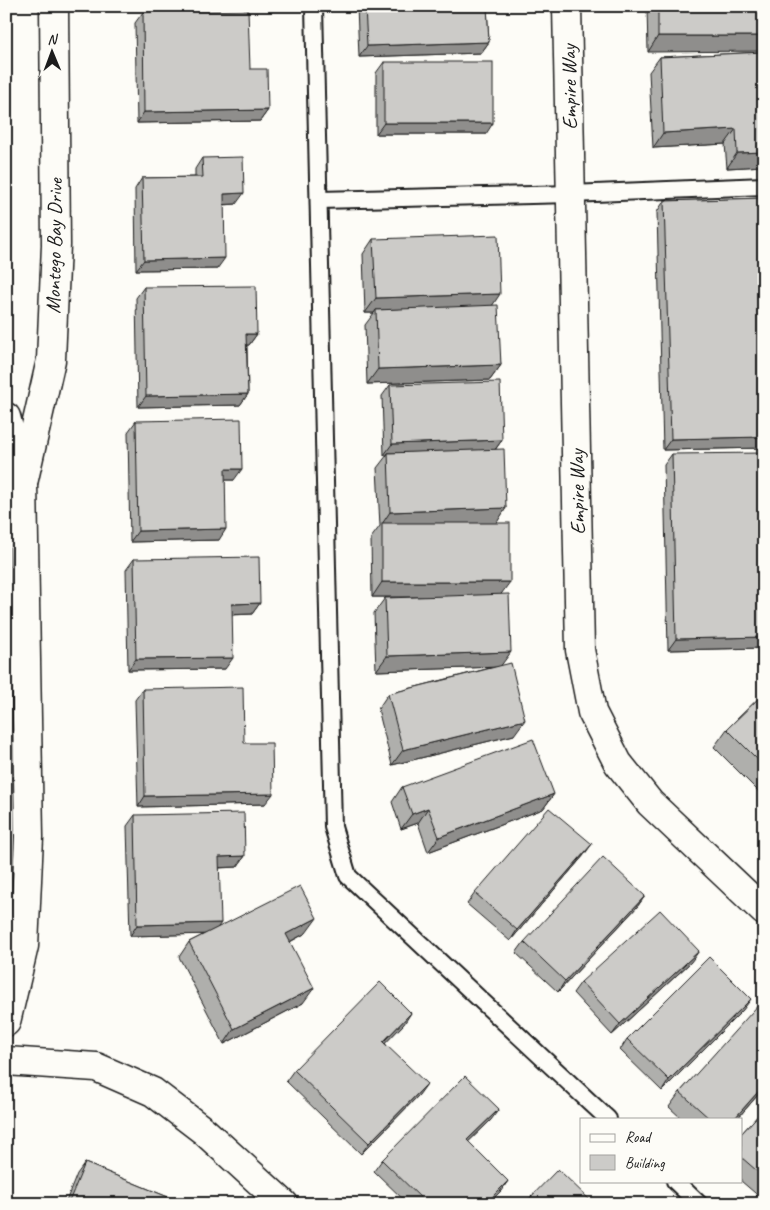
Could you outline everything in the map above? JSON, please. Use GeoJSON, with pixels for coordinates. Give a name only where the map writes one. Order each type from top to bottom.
{"type":"FeatureCollection","features":[{"type":"Feature","properties":{"kind":"street","name":"Montego Bay Drive"},"geometry":{"type":"LineString","coordinates":[[23,482],[52,360],[56,245],[54,6]]}},
{"type":"Feature","properties":{"kind":"street","name":"Empire Way"},"geometry":{"type":"LineString","coordinates":[[567,6],[580,650],[592,712],[618,762],[650,803],[764,911]]}},
{"type":"Feature","properties":{"kind":"street","name":"Montego Bay Drive"},"geometry":{"type":"LineString","coordinates":[[6,417],[23,482],[28,836],[24,946],[6,1022]]}},
{"type":"Feature","properties":{"kind":"street"},"geometry":{"type":"LineString","coordinates":[[6,1061],[96,1067],[153,1092],[204,1131],[284,1204]]}},
{"type":"Feature","properties":{"kind":"lane"},"geometry":{"type":"LineString","coordinates":[[314,6],[333,827],[348,876],[607,1118]]}},
{"type":"Feature","properties":{"kind":"lane"},"geometry":{"type":"LineString","coordinates":[[318,200],[571,194],[764,186]]}},
{"type":"Feature","properties":{"kind":"lane"},"geometry":{"type":"LineString","coordinates":[[676,1182],[699,1204]]}},
{"type":"Feature","properties":{"kind":"building"},"geometry":{"type":"Polygon","coordinates":[[[365,6],[487,6],[489,42],[367,46],[365,6]]]}},
{"type":"Feature","properties":{"kind":"building"},"geometry":{"type":"Polygon","coordinates":[[[658,6],[764,6],[764,36],[658,36],[658,6]]]}},
{"type":"Feature","properties":{"kind":"building"},"geometry":{"type":"Polygon","coordinates":[[[248,10],[250,69],[267,69],[268,110],[144,112],[143,12],[248,10]]]}},
{"type":"Feature","properties":{"kind":"building"},"geometry":{"type":"Polygon","coordinates":[[[764,52],[764,152],[737,153],[736,129],[663,133],[660,57],[764,52]]]}},
{"type":"Feature","properties":{"kind":"building"},"geometry":{"type":"Polygon","coordinates":[[[384,62],[493,62],[493,123],[384,123],[384,62]]]}},
{"type":"Feature","properties":{"kind":"building"},"geometry":{"type":"Polygon","coordinates":[[[243,157],[244,193],[224,194],[225,258],[144,260],[142,178],[203,177],[202,158],[243,157]]]}},
{"type":"Feature","properties":{"kind":"building"},"geometry":{"type":"Polygon","coordinates":[[[764,198],[764,437],[671,439],[664,201],[764,198]]]}},
{"type":"Feature","properties":{"kind":"building"},"geometry":{"type":"Polygon","coordinates":[[[498,235],[500,294],[376,298],[373,239],[498,235]]]}},
{"type":"Feature","properties":{"kind":"building"},"geometry":{"type":"Polygon","coordinates":[[[256,286],[257,334],[246,334],[248,394],[146,396],[144,287],[256,286]]]}},
{"type":"Feature","properties":{"kind":"building"},"geometry":{"type":"Polygon","coordinates":[[[498,305],[501,365],[378,369],[376,310],[498,305]]]}},
{"type":"Feature","properties":{"kind":"building"},"geometry":{"type":"Polygon","coordinates":[[[500,382],[502,440],[392,444],[390,385],[500,382]]]}},
{"type":"Feature","properties":{"kind":"building"},"geometry":{"type":"Polygon","coordinates":[[[241,419],[242,469],[225,469],[226,529],[138,531],[136,421],[241,419]]]}},
{"type":"Feature","properties":{"kind":"building"},"geometry":{"type":"Polygon","coordinates":[[[504,449],[506,508],[390,512],[388,453],[504,449]]]}},
{"type":"Feature","properties":{"kind":"building"},"geometry":{"type":"Polygon","coordinates":[[[764,453],[764,637],[676,639],[672,454],[764,453]]]}},
{"type":"Feature","properties":{"kind":"building"},"geometry":{"type":"Polygon","coordinates":[[[382,523],[510,523],[510,582],[382,582],[382,523]]]}},
{"type":"Feature","properties":{"kind":"building"},"geometry":{"type":"Polygon","coordinates":[[[259,557],[260,603],[232,604],[233,658],[136,659],[134,559],[259,557]]]}},
{"type":"Feature","properties":{"kind":"building"},"geometry":{"type":"Polygon","coordinates":[[[509,594],[511,652],[387,656],[385,598],[509,594]]]}},
{"type":"Feature","properties":{"kind":"building"},"geometry":{"type":"Polygon","coordinates":[[[511,663],[525,720],[403,750],[388,694],[511,663]]]}},
{"type":"Feature","properties":{"kind":"building"},"geometry":{"type":"Polygon","coordinates":[[[243,687],[244,743],[272,743],[273,794],[145,796],[143,689],[243,687]]]}},
{"type":"Feature","properties":{"kind":"building"},"geometry":{"type":"Polygon","coordinates":[[[764,693],[764,766],[727,729],[764,693]]]}},
{"type":"Feature","properties":{"kind":"building"},"geometry":{"type":"Polygon","coordinates":[[[533,739],[554,794],[439,837],[428,808],[412,814],[402,787],[533,739]]]}},
{"type":"Feature","properties":{"kind":"building"},"geometry":{"type":"Polygon","coordinates":[[[549,808],[592,844],[517,930],[475,893],[549,808]]]}},
{"type":"Feature","properties":{"kind":"building"},"geometry":{"type":"Polygon","coordinates":[[[244,813],[245,856],[219,857],[221,923],[137,925],[135,815],[244,813]]]}},
{"type":"Feature","properties":{"kind":"building"},"geometry":{"type":"Polygon","coordinates":[[[603,857],[645,896],[565,981],[524,942],[603,857]]]}},
{"type":"Feature","properties":{"kind":"building"},"geometry":{"type":"Polygon","coordinates":[[[300,886],[317,918],[286,934],[314,988],[234,1029],[189,942],[300,886]]]}},
{"type":"Feature","properties":{"kind":"building"},"geometry":{"type":"Polygon","coordinates":[[[660,910],[699,951],[620,1024],[581,982],[660,910]]]}},
{"type":"Feature","properties":{"kind":"building"},"geometry":{"type":"Polygon","coordinates":[[[709,957],[751,999],[669,1080],[627,1039],[709,957]]]}},
{"type":"Feature","properties":{"kind":"building"},"geometry":{"type":"Polygon","coordinates":[[[380,982],[411,1013],[383,1042],[427,1084],[369,1143],[294,1070],[380,982]]]}},
{"type":"Feature","properties":{"kind":"building"},"geometry":{"type":"Polygon","coordinates":[[[762,1001],[764,1002],[764,1085],[735,1118],[709,1118],[680,1092],[762,1001]]]}},
{"type":"Feature","properties":{"kind":"building"},"geometry":{"type":"Polygon","coordinates":[[[465,1076],[499,1109],[467,1140],[508,1181],[485,1204],[427,1204],[382,1160],[465,1076]]]}},
{"type":"Feature","properties":{"kind":"building"},"geometry":{"type":"Polygon","coordinates":[[[764,1109],[764,1177],[742,1158],[742,1133],[764,1109]]]}},
{"type":"Feature","properties":{"kind":"building"},"geometry":{"type":"Polygon","coordinates":[[[85,1163],[185,1204],[68,1204],[85,1163]]]}},
{"type":"Feature","properties":{"kind":"building"},"geometry":{"type":"Polygon","coordinates":[[[558,1169],[594,1204],[524,1204],[558,1169]]]}},
{"type":"Feature","properties":{"kind":"building"},"geometry":{"type":"Polygon","coordinates":[[[610,1199],[615,1204],[605,1204],[610,1199]]]}}]}
